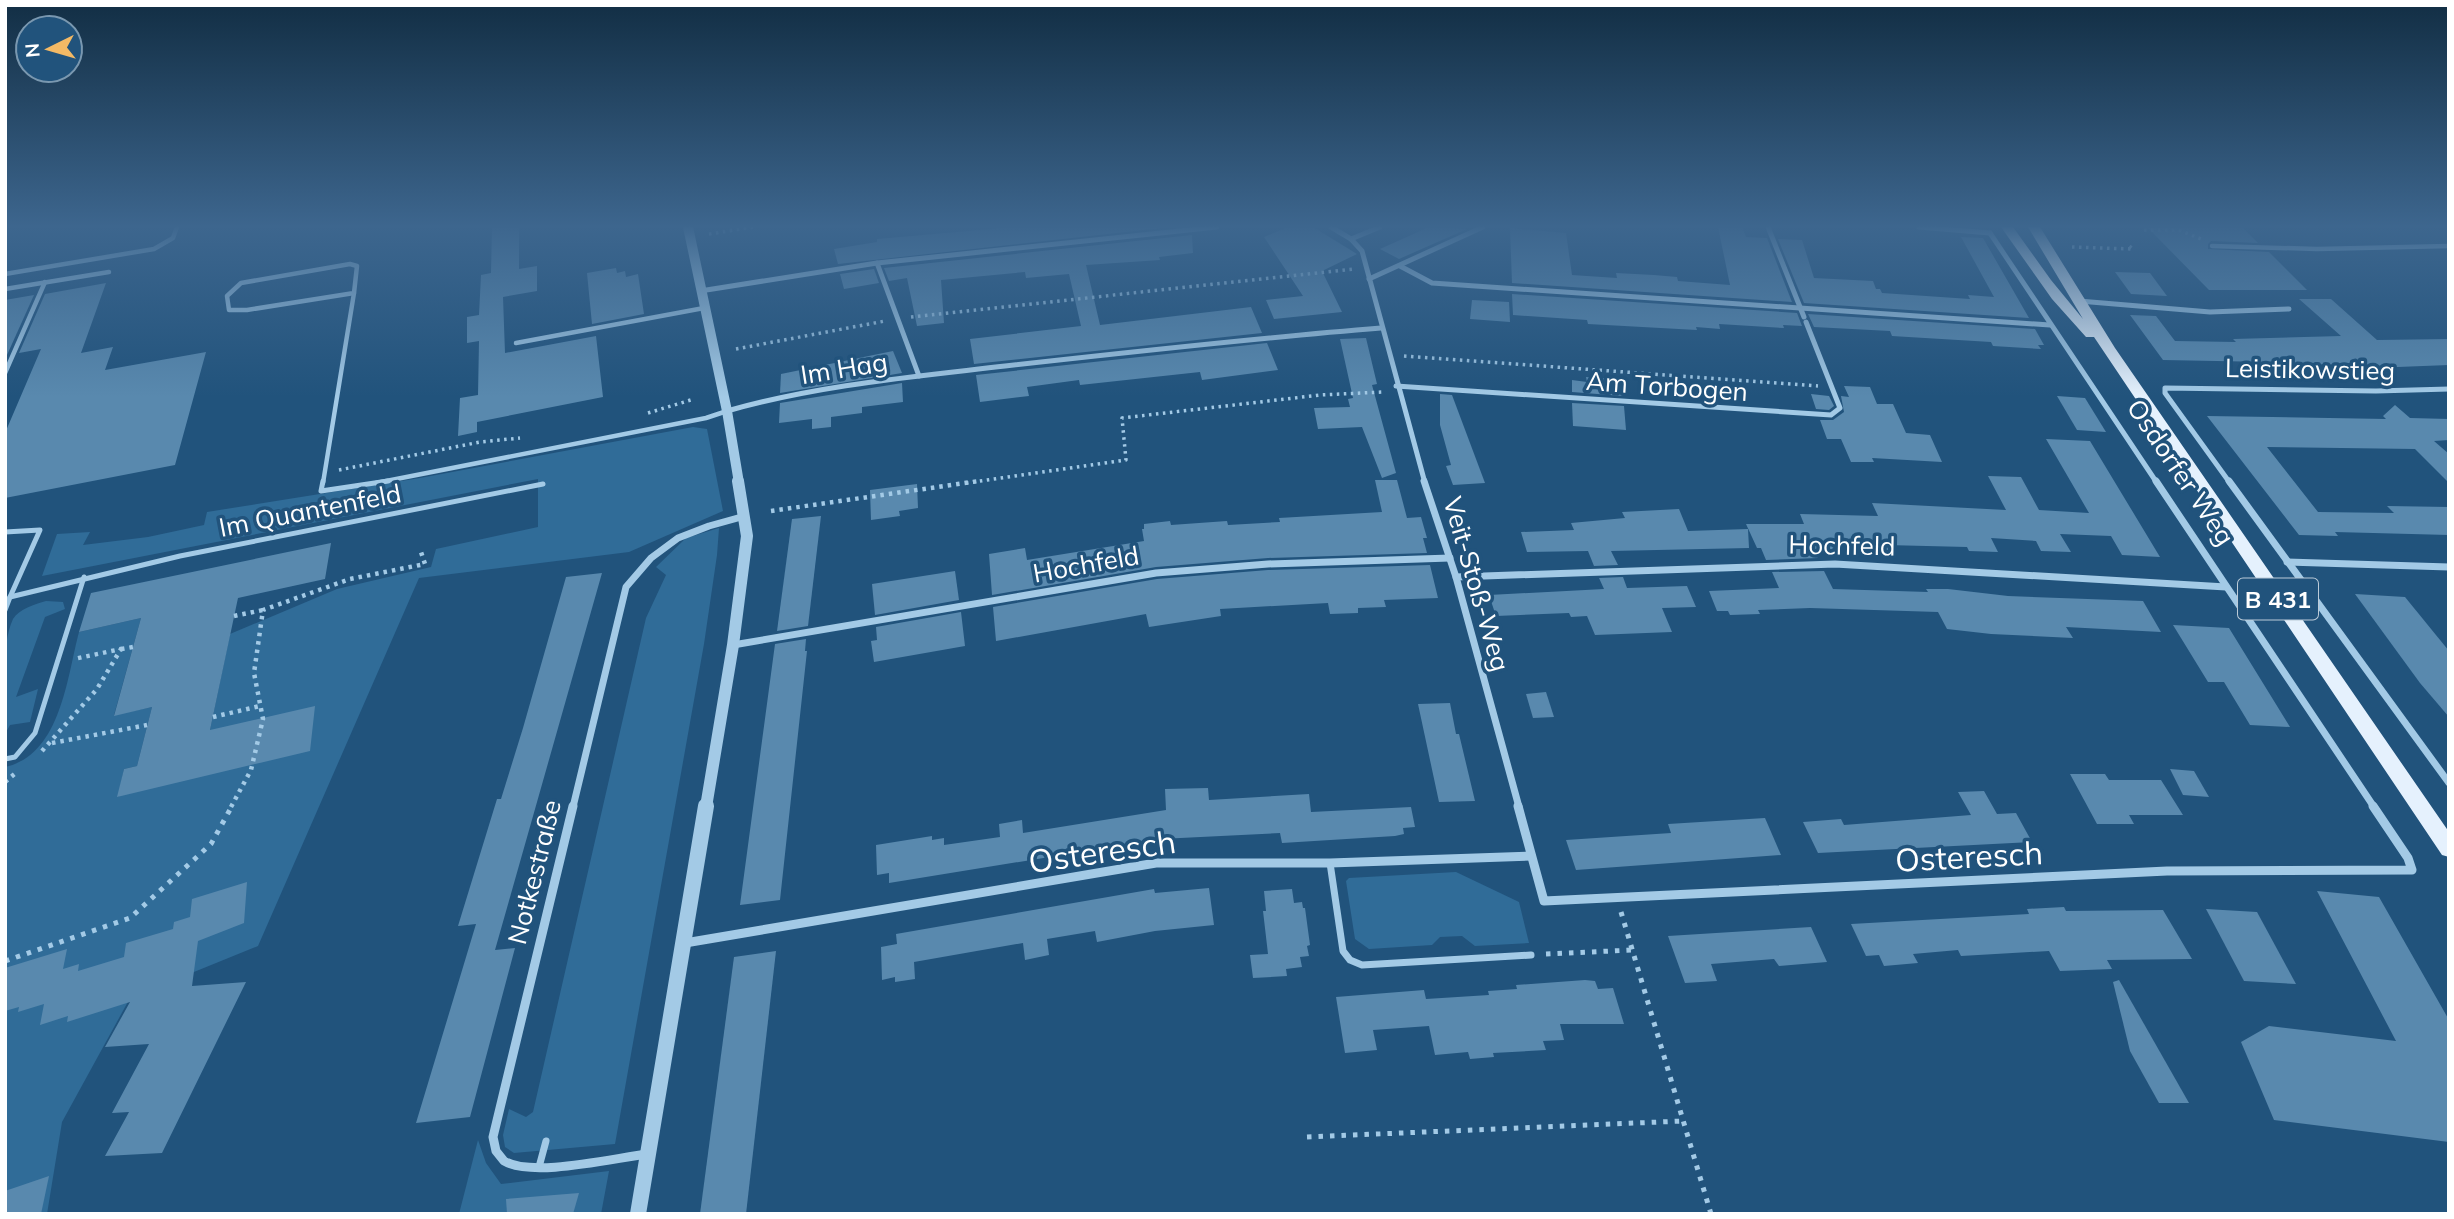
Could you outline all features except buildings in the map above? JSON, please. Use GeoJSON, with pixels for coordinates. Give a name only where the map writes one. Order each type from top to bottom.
{"type":"FeatureCollection","features":[{"type":"Feature","properties":{"kind":"main road","name":"Osdorfer Weg"},"geometry":{"type":"LineString","coordinates":[[2049,284],[2073,317],[2108,348]]}},
{"type":"Feature","properties":{"kind":"main road","name":"Osdorfer Weg"},"geometry":{"type":"LineString","coordinates":[[2069,284],[2108,348],[2449,849]]}},
{"type":"Feature","properties":{"kind":"street"},"geometry":{"type":"LineString","coordinates":[[638,1214],[733,645],[747,536],[746,516],[727,411],[699,284]]}},
{"type":"Feature","properties":{"kind":"street"},"geometry":{"type":"LineString","coordinates":[[700,291],[745,284]]}},
{"type":"Feature","properties":{"kind":"street"},"geometry":{"type":"LineString","coordinates":[[885,284],[919,376]]}},
{"type":"Feature","properties":{"kind":"street","name":"Veit-Stoß-Weg"},"geometry":{"type":"LineString","coordinates":[[1370,284],[1419,466],[1456,577],[1544,901]]}},
{"type":"Feature","properties":{"kind":"street"},"geometry":{"type":"LineString","coordinates":[[1445,284],[2050,325]]}},
{"type":"Feature","properties":{"kind":"street","name":"Am Torbogen"},"geometry":{"type":"LineString","coordinates":[[1397,388],[1831,415],[1840,408],[1790,284]]}},
{"type":"Feature","properties":{"kind":"street","name":"Osdorfer Weg"},"geometry":{"type":"LineString","coordinates":[[2025,284],[2407,858],[2412,870],[2398,872]]}},
{"type":"Feature","properties":{"kind":"street"},"geometry":{"type":"LineString","coordinates":[[2079,301],[2204,313],[2270,312],[2289,309]]}},
{"type":"Feature","properties":{"kind":"street","name":"Im Hag"},"geometry":{"type":"LineString","coordinates":[[727,411],[749,404],[861,382],[1275,335],[1381,328]]}},
{"type":"Feature","properties":{"kind":"street","name":"Osdorfer Weg"},"geometry":{"type":"LineString","coordinates":[[2171,386],[2165,388],[2165,393],[2449,783]]}},
{"type":"Feature","properties":{"kind":"street","name":"Leistikowstieg"},"geometry":{"type":"LineString","coordinates":[[2171,386],[2363,391],[2449,389]]}},
{"type":"Feature","properties":{"kind":"street","name":"Notkestraße"},"geometry":{"type":"LineString","coordinates":[[649,1154],[539,1167],[514,1166],[501,1160],[494,1151],[493,1137],[626,587],[642,564],[682,535],[746,516]]}},
{"type":"Feature","properties":{"kind":"street","name":"Hochfeld"},"geometry":{"type":"LineString","coordinates":[[733,645],[1156,573],[1268,564],[1450,558]]}},
{"type":"Feature","properties":{"kind":"street"},"geometry":{"type":"LineString","coordinates":[[2287,562],[2449,567]]}},
{"type":"Feature","properties":{"kind":"street","name":"Hochfeld"},"geometry":{"type":"LineString","coordinates":[[1456,577],[1835,564],[2226,587]]}},
{"type":"Feature","properties":{"kind":"street","name":"Osteresch"},"geometry":{"type":"LineString","coordinates":[[684,943],[1156,863],[1330,863],[1531,856]]}},
{"type":"Feature","properties":{"kind":"street","name":"Osteresch"},"geometry":{"type":"LineString","coordinates":[[1544,901],[2167,871],[2398,872]]}},
{"type":"Feature","properties":{"kind":"lane"},"geometry":{"type":"LineString","coordinates":[[5,289],[34,284]]}},
{"type":"Feature","properties":{"kind":"lane"},"geometry":{"type":"LineString","coordinates":[[5,373],[44,284]]}},
{"type":"Feature","properties":{"kind":"lane"},"geometry":{"type":"LineString","coordinates":[[240,284],[228,296],[229,310],[247,310],[354,293],[355,284]]}},
{"type":"Feature","properties":{"kind":"lane","name":"Im Hag"},"geometry":{"type":"LineString","coordinates":[[354,293],[350,337],[321,491],[418,477],[706,418],[727,411]]}},
{"type":"Feature","properties":{"kind":"lane"},"geometry":{"type":"LineString","coordinates":[[516,343],[704,308]]}},
{"type":"Feature","properties":{"kind":"lane","name":"Im Quantenfeld"},"geometry":{"type":"LineString","coordinates":[[10,597],[84,577],[543,484]]}},
{"type":"Feature","properties":{"kind":"lane"},"geometry":{"type":"LineString","coordinates":[[5,532],[40,530],[5,610]]}},
{"type":"Feature","properties":{"kind":"lane"},"geometry":{"type":"LineString","coordinates":[[5,759],[15,757],[35,733],[84,577]]}},
{"type":"Feature","properties":{"kind":"lane"},"geometry":{"type":"LineString","coordinates":[[1330,863],[1343,951],[1350,960],[1362,965],[1531,955]]}},
{"type":"Feature","properties":{"kind":"lane"},"geometry":{"type":"LineString","coordinates":[[539,1167],[547,1140]]}},
{"type":"Feature","properties":{"kind":"path"},"geometry":{"type":"LineString","coordinates":[[736,349],[899,318],[1218,284]]}},
{"type":"Feature","properties":{"kind":"path"},"geometry":{"type":"LineString","coordinates":[[1388,354],[1833,387]]}},
{"type":"Feature","properties":{"kind":"path"},"geometry":{"type":"LineString","coordinates":[[771,511],[1126,460],[1122,418],[1397,388]]}},
{"type":"Feature","properties":{"kind":"path"},"geometry":{"type":"LineString","coordinates":[[234,616],[263,610],[350,579],[425,564],[421,552]]}},
{"type":"Feature","properties":{"kind":"path"},"geometry":{"type":"LineString","coordinates":[[5,961],[130,918],[211,844],[251,770],[263,719],[254,673],[263,610]]}},
{"type":"Feature","properties":{"kind":"path"},"geometry":{"type":"LineString","coordinates":[[56,663],[133,647]]}},
{"type":"Feature","properties":{"kind":"path"},"geometry":{"type":"LineString","coordinates":[[33,759],[51,744],[97,689],[121,649]]}},
{"type":"Feature","properties":{"kind":"path"},"geometry":{"type":"LineString","coordinates":[[213,718],[260,706]]}},
{"type":"Feature","properties":{"kind":"path"},"geometry":{"type":"LineString","coordinates":[[51,744],[148,725]]}},
{"type":"Feature","properties":{"kind":"path"},"geometry":{"type":"LineString","coordinates":[[5,782],[23,767]]}},
{"type":"Feature","properties":{"kind":"path"},"geometry":{"type":"LineString","coordinates":[[1617,898],[1711,1214]]}},
{"type":"Feature","properties":{"kind":"path"},"geometry":{"type":"LineString","coordinates":[[1531,955],[1633,950]]}},
{"type":"Feature","properties":{"kind":"path"},"geometry":{"type":"LineString","coordinates":[[1307,1137],[1683,1121]]}},
{"type":"Feature","properties":{"kind":"shaded area"},"geometry":{"type":"Polygon","coordinates":[[[693,427],[707,429],[723,511],[629,552],[419,578],[258,946],[130,998],[62,1122],[47,1214],[5,1214],[5,767],[24,760],[50,731],[65,691],[79,632],[141,618],[114,715],[152,707],[137,766],[124,769],[118,797],[210,730],[230,634],[337,589],[431,567],[436,549],[538,527],[538,479],[42,576],[57,534],[90,532],[83,545],[148,537],[204,525],[207,512],[420,478],[693,427]]]}},
{"type":"Feature","properties":{"kind":"shaded area"},"geometry":{"type":"Polygon","coordinates":[[[719,528],[704,644],[615,1144],[514,1153],[505,1147],[503,1135],[509,1109],[526,1117],[533,1112],[646,618],[666,575],[656,567],[686,538],[719,528]]]}},
{"type":"Feature","properties":{"kind":"shaded area"},"geometry":{"type":"Polygon","coordinates":[[[46,601],[63,602],[65,609],[45,617],[16,697],[38,689],[30,722],[10,725],[5,734],[4,675],[9,630],[19,612],[46,601]]]}},
{"type":"Feature","properties":{"kind":"shaded area"},"geometry":{"type":"Polygon","coordinates":[[[1456,872],[1519,902],[1529,943],[1475,946],[1462,936],[1440,937],[1432,945],[1369,949],[1355,939],[1346,881],[1349,878],[1456,872]]]}},
{"type":"Feature","properties":{"kind":"shaded area"},"geometry":{"type":"Polygon","coordinates":[[[478,1140],[486,1163],[501,1184],[609,1171],[601,1214],[459,1214],[478,1140]]]}}]}
